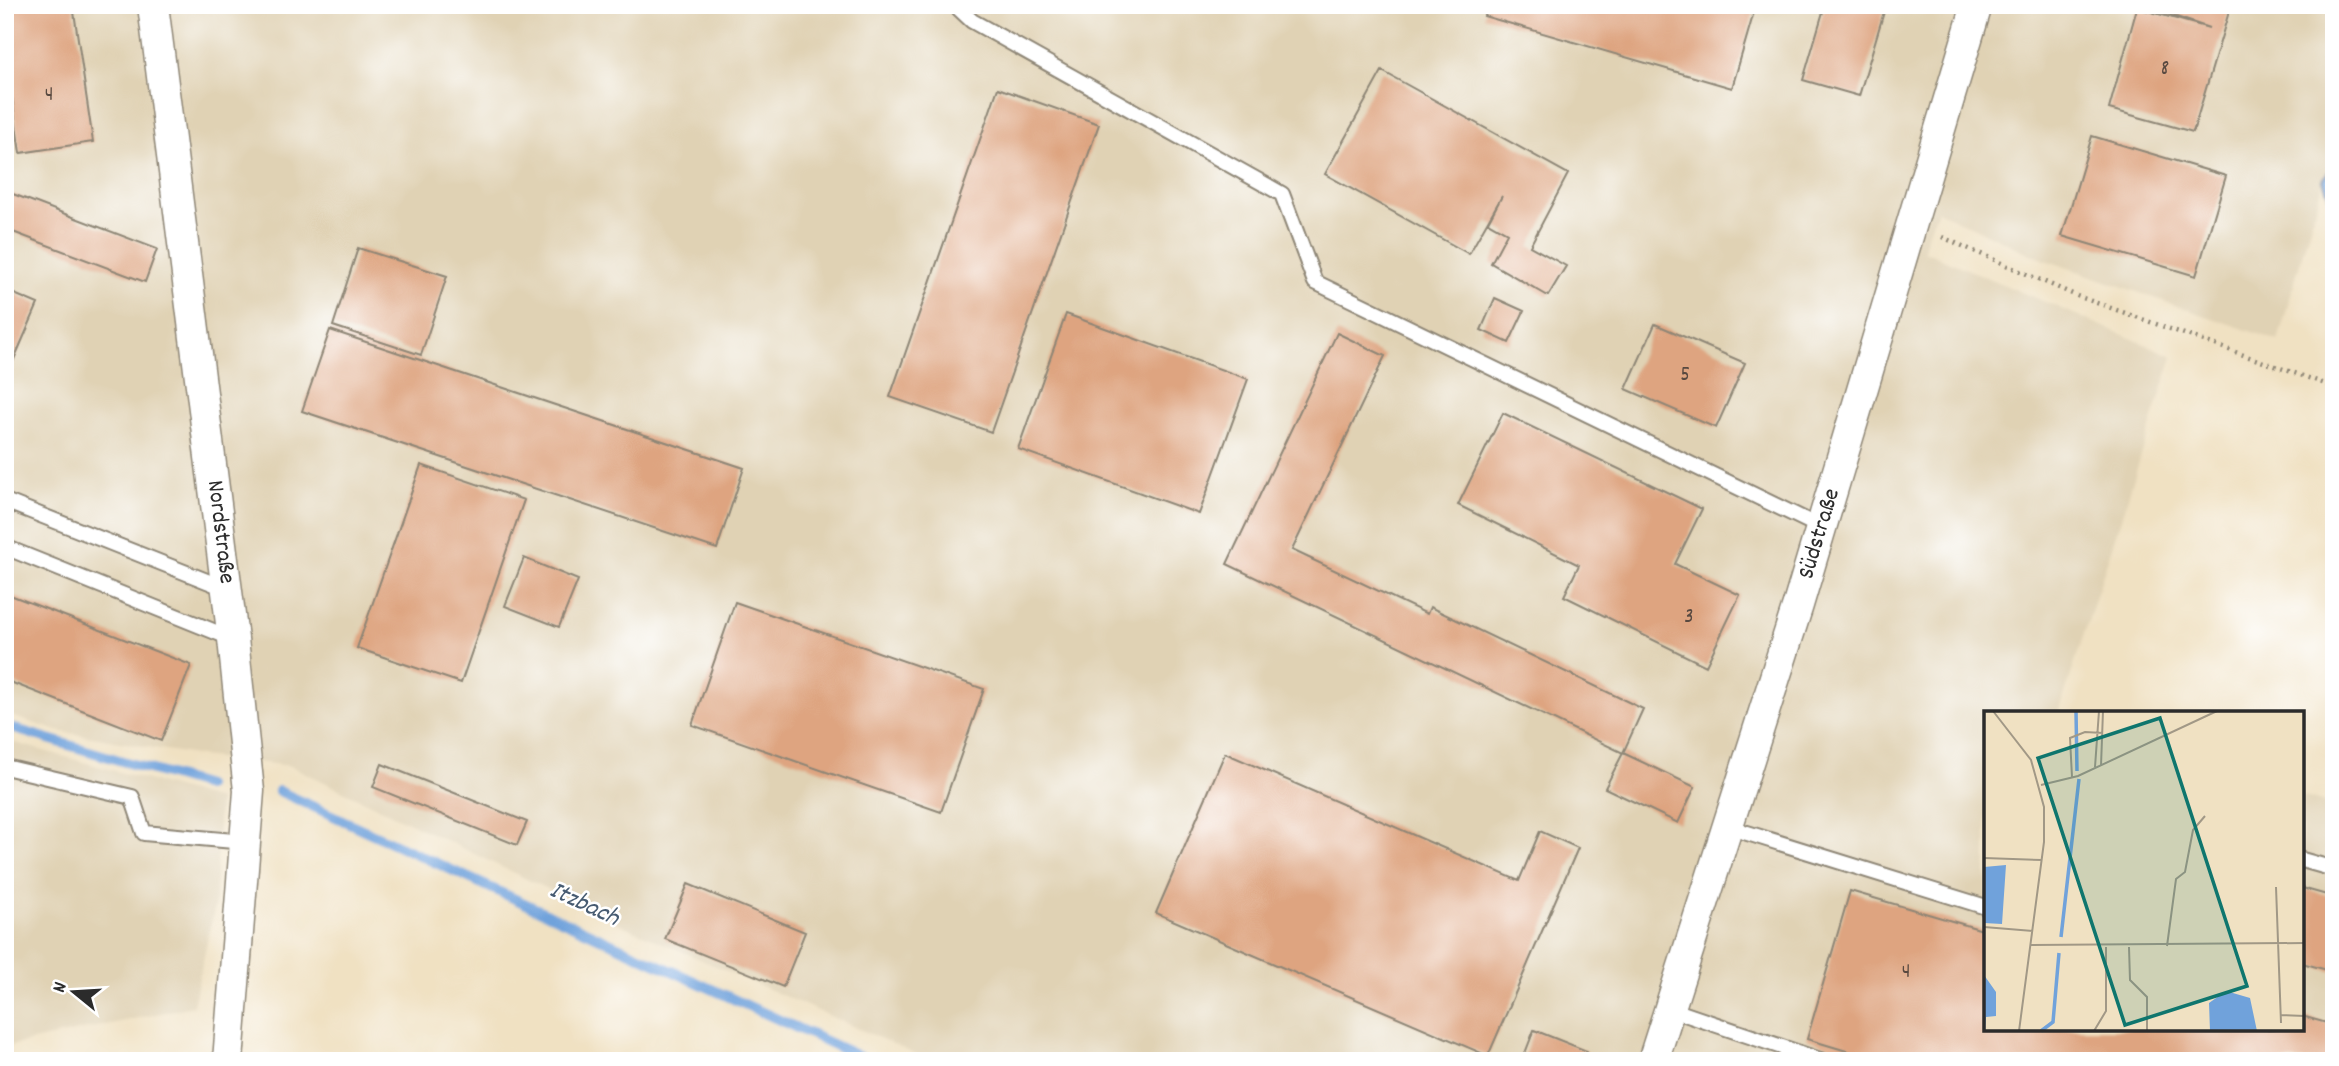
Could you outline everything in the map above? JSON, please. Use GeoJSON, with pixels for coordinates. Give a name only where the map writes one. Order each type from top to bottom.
{"type":"FeatureCollection","features":[{"type":"Feature","properties":{"kind":"street","name":"Nordstraße"},"geometry":{"type":"LineString","coordinates":[[153,5],[227,589],[249,791],[228,1061]]}},
{"type":"Feature","properties":{"kind":"street","name":"Südstraße"},"geometry":{"type":"LineString","coordinates":[[1653,1061],[1822,528],[1977,5]]}},
{"type":"Feature","properties":{"kind":"lane"},"geometry":{"type":"LineString","coordinates":[[955,5],[972,21],[1282,194],[1315,282],[1822,528]]}},
{"type":"Feature","properties":{"kind":"lane"},"geometry":{"type":"LineString","coordinates":[[5,501],[227,589]]}},
{"type":"Feature","properties":{"kind":"lane"},"geometry":{"type":"LineString","coordinates":[[5,547],[233,639]]}},
{"type":"Feature","properties":{"kind":"lane"},"geometry":{"type":"LineString","coordinates":[[5,767],[132,797],[144,833],[245,842]]}},
{"type":"Feature","properties":{"kind":"lane"},"geometry":{"type":"LineString","coordinates":[[1728,827],[1984,906]]}},
{"type":"Feature","properties":{"kind":"lane"},"geometry":{"type":"LineString","coordinates":[[2304,861],[2334,869]]}},
{"type":"Feature","properties":{"kind":"lane"},"geometry":{"type":"LineString","coordinates":[[1670,1009],[1822,1061]]}},
{"type":"Feature","properties":{"kind":"path"},"geometry":{"type":"LineString","coordinates":[[1912,225],[1970,247],[2077,296],[2334,387]]}},
{"type":"Feature","properties":{"kind":"shaded area"},"geometry":{"type":"Polygon","coordinates":[[[5,5],[2334,5],[2334,164],[2323,180],[2278,341],[2037,257],[1938,211],[1928,231],[1924,251],[2173,356],[2059,711],[1984,711],[1984,1031],[2304,1031],[2304,797],[2334,806],[2334,1061],[932,1061],[622,925],[291,766],[200,756],[58,731],[5,714],[5,5]]]}},
{"type":"Feature","properties":{"kind":"shaded area"},"geometry":{"type":"Polygon","coordinates":[[[5,740],[219,800],[215,905],[193,1006],[5,1047],[5,740]]]}},
{"type":"Feature","properties":{"kind":"water"},"geometry":{"type":"Polygon","coordinates":[[[2334,164],[2334,211],[2323,180],[2334,164]]]}},
{"type":"Feature","properties":{"kind":"building"},"geometry":{"type":"Polygon","coordinates":[[[5,5],[73,5],[93,142],[20,153],[5,49],[5,5]]]}},
{"type":"Feature","properties":{"kind":"building"},"geometry":{"type":"Polygon","coordinates":[[[1487,5],[1756,5],[1732,88],[1484,16],[1487,5]]]}},
{"type":"Feature","properties":{"kind":"building"},"geometry":{"type":"Polygon","coordinates":[[[1825,5],[1886,5],[1859,96],[1803,80],[1825,5]]]}},
{"type":"Feature","properties":{"kind":"building"},"geometry":{"type":"Polygon","coordinates":[[[2154,5],[2231,5],[2193,132],[2109,109],[2137,8],[2209,28],[2153,9],[2154,5]]]}},
{"type":"Feature","properties":{"kind":"building"},"geometry":{"type":"Polygon","coordinates":[[[1382,71],[1568,174],[1530,246],[1566,266],[1548,296],[1491,263],[1507,233],[1488,222],[1502,196],[1469,254],[1325,174],[1382,71]]]}},
{"type":"Feature","properties":{"kind":"building"},"geometry":{"type":"Polygon","coordinates":[[[998,88],[1099,124],[991,432],[890,397],[998,88]]]}},
{"type":"Feature","properties":{"kind":"building"},"geometry":{"type":"Polygon","coordinates":[[[2092,136],[2226,176],[2196,276],[2062,236],[2092,136]]]}},
{"type":"Feature","properties":{"kind":"building"},"geometry":{"type":"Polygon","coordinates":[[[5,191],[157,249],[145,282],[5,229],[5,191]]]}},
{"type":"Feature","properties":{"kind":"building"},"geometry":{"type":"Polygon","coordinates":[[[358,248],[447,276],[421,355],[333,326],[358,248]]]}},
{"type":"Feature","properties":{"kind":"building"},"geometry":{"type":"Polygon","coordinates":[[[5,290],[38,304],[5,380],[5,290]]]}},
{"type":"Feature","properties":{"kind":"building"},"geometry":{"type":"Polygon","coordinates":[[[1495,298],[1524,311],[1509,343],[1481,330],[1495,298]]]}},
{"type":"Feature","properties":{"kind":"building"},"geometry":{"type":"Polygon","coordinates":[[[1066,314],[1248,379],[1199,514],[1018,449],[1066,314]]]}},
{"type":"Feature","properties":{"kind":"building"},"geometry":{"type":"Polygon","coordinates":[[[1655,324],[1745,363],[1716,428],[1626,389],[1655,324]]]}},
{"type":"Feature","properties":{"kind":"building"},"geometry":{"type":"Polygon","coordinates":[[[330,330],[744,468],[717,549],[302,411],[330,330]]]}},
{"type":"Feature","properties":{"kind":"building"},"geometry":{"type":"Polygon","coordinates":[[[1337,333],[1385,356],[1292,550],[1427,614],[1430,607],[1643,709],[1623,753],[1227,564],[1337,333]]]}},
{"type":"Feature","properties":{"kind":"building"},"geometry":{"type":"Polygon","coordinates":[[[1503,413],[1702,509],[1675,564],[1740,595],[1706,666],[1564,596],[1579,565],[1458,505],[1503,413]]]}},
{"type":"Feature","properties":{"kind":"building"},"geometry":{"type":"Polygon","coordinates":[[[421,465],[524,500],[461,683],[357,648],[421,465]]]}},
{"type":"Feature","properties":{"kind":"building"},"geometry":{"type":"Polygon","coordinates":[[[524,558],[578,580],[559,627],[505,606],[524,558]]]}},
{"type":"Feature","properties":{"kind":"building"},"geometry":{"type":"Polygon","coordinates":[[[5,593],[191,665],[161,741],[5,680],[5,593]]]}},
{"type":"Feature","properties":{"kind":"building"},"geometry":{"type":"Polygon","coordinates":[[[735,602],[984,689],[941,812],[692,725],[735,602]]]}},
{"type":"Feature","properties":{"kind":"building"},"geometry":{"type":"Polygon","coordinates":[[[1225,753],[1519,881],[1540,831],[1578,848],[1488,1056],[1156,913],[1225,753]]]}},
{"type":"Feature","properties":{"kind":"building"},"geometry":{"type":"Polygon","coordinates":[[[1623,753],[1695,787],[1678,823],[1605,788],[1623,753]]]}},
{"type":"Feature","properties":{"kind":"building"},"geometry":{"type":"Polygon","coordinates":[[[382,764],[527,822],[517,845],[373,787],[382,764]]]}},
{"type":"Feature","properties":{"kind":"building"},"geometry":{"type":"Polygon","coordinates":[[[688,884],[805,932],[783,987],[665,939],[688,884]]]}},
{"type":"Feature","properties":{"kind":"building"},"geometry":{"type":"Polygon","coordinates":[[[2304,889],[2334,897],[2334,972],[2304,964],[2304,889]]]}},
{"type":"Feature","properties":{"kind":"building"},"geometry":{"type":"Polygon","coordinates":[[[1850,891],[1984,930],[1984,1031],[2304,1031],[2304,1017],[2334,1025],[2334,1061],[1880,1061],[1807,1039],[1850,891]]]}},
{"type":"Feature","properties":{"kind":"building"},"geometry":{"type":"Polygon","coordinates":[[[1534,1030],[1587,1051],[1583,1061],[1522,1061],[1534,1030]]]}},
{"type":"Feature","properties":{"kind":"waterway","name":"Itzbach"},"geometry":{"type":"LineString","coordinates":[[5,726],[206,786]]}},
{"type":"Feature","properties":{"kind":"waterway","name":"Itzbach"},"geometry":{"type":"LineString","coordinates":[[279,791],[869,1061]]}}]}
